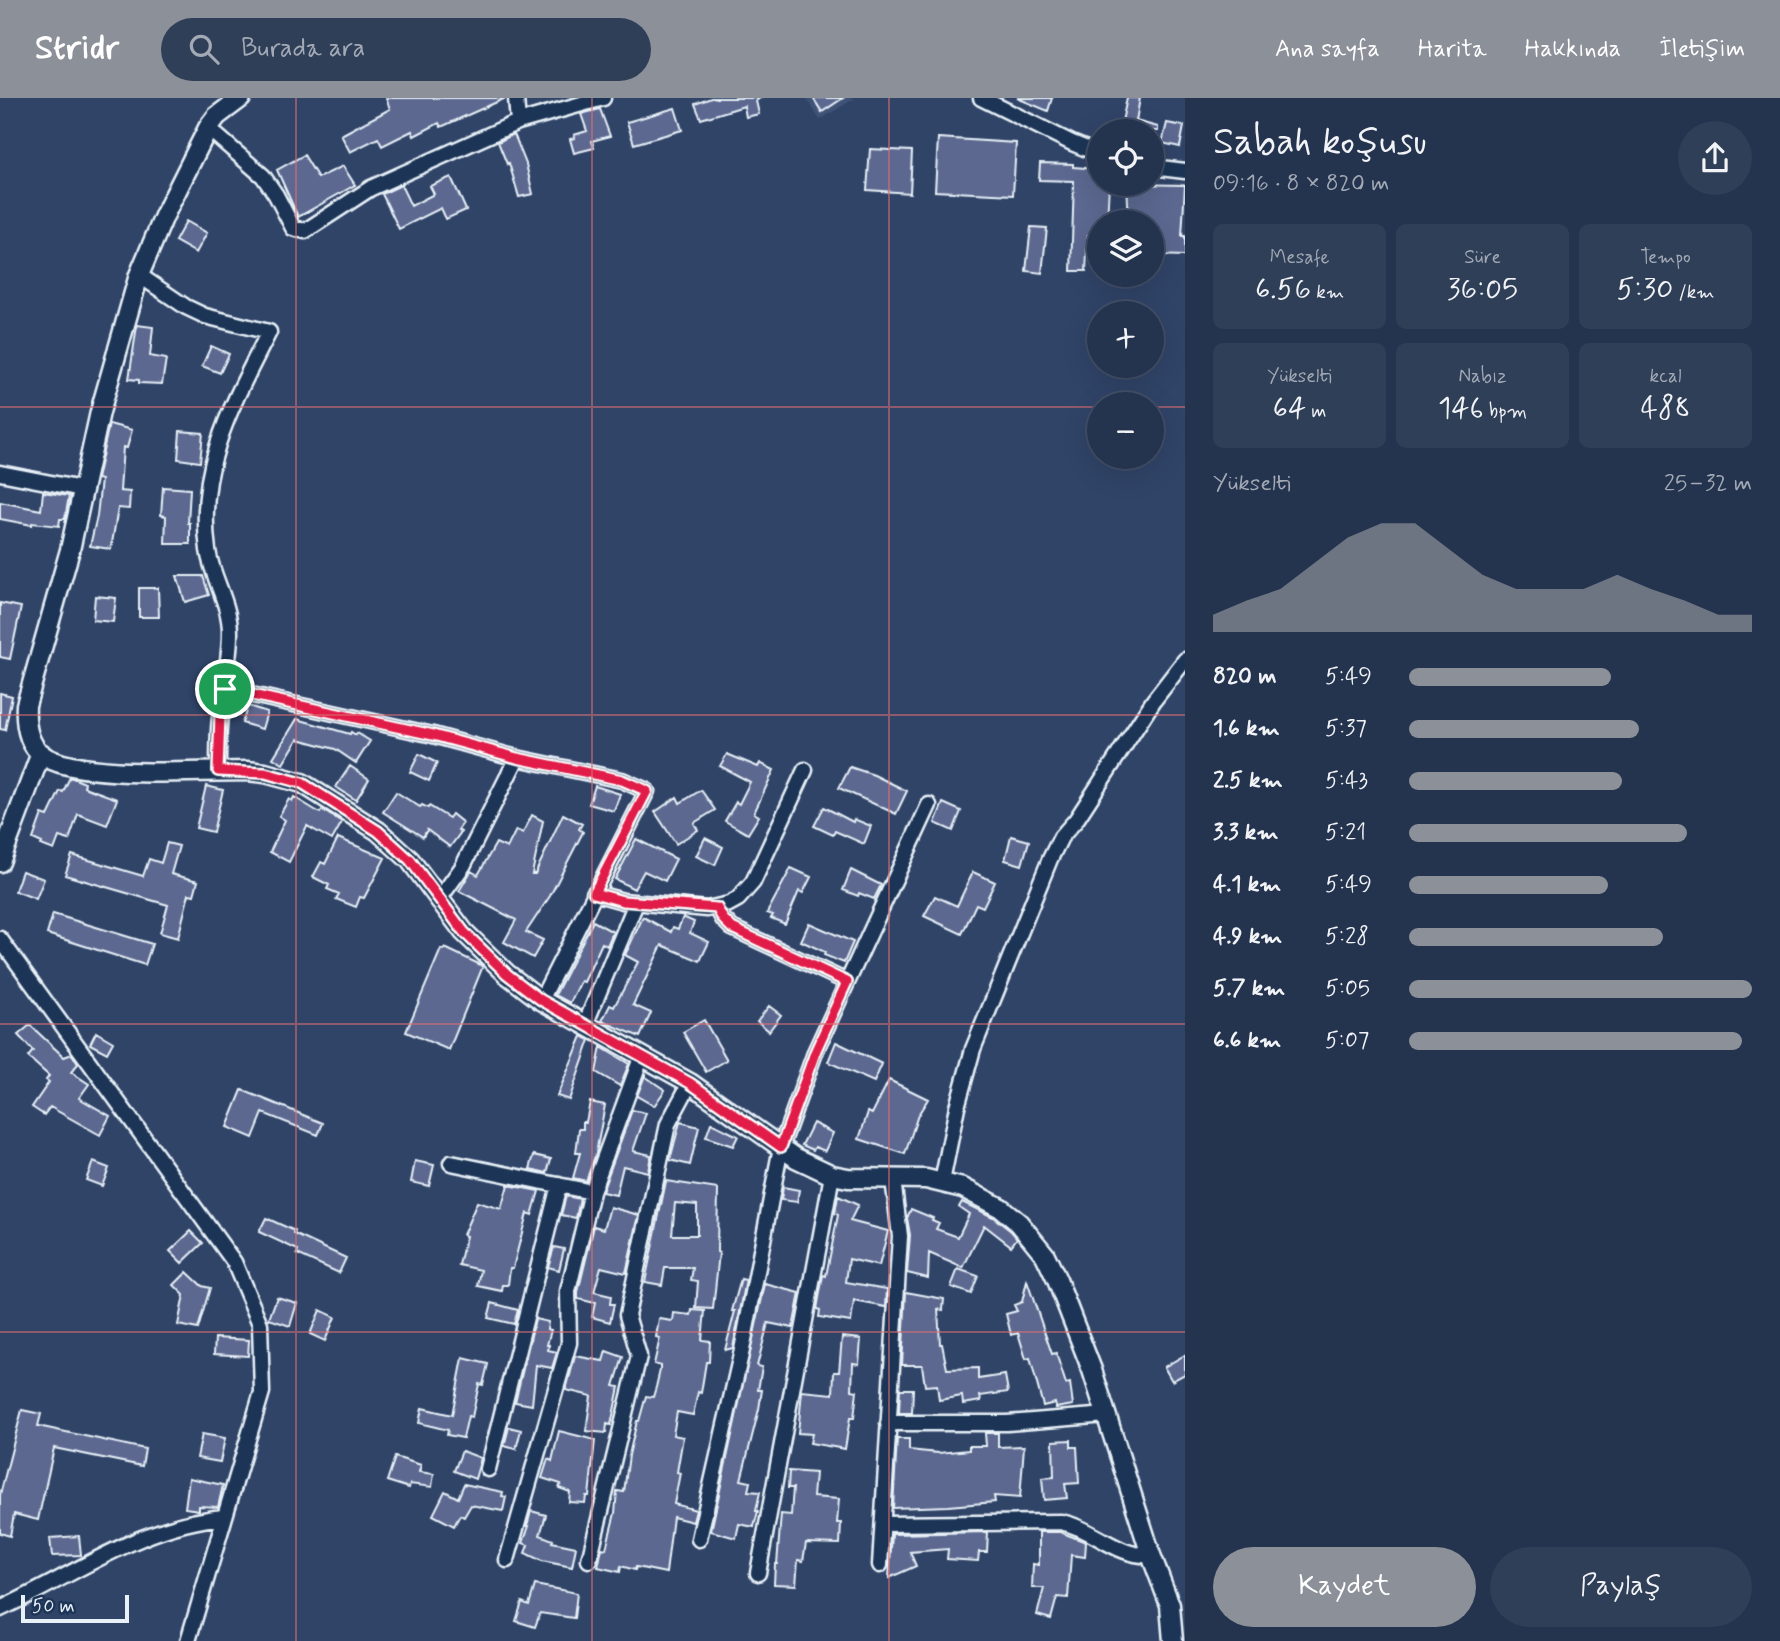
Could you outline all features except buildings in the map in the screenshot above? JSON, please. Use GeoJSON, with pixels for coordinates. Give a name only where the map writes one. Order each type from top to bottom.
{"type":"FeatureCollection","features":[{"type":"Feature","properties":{"kind":"street"},"geometry":{"type":"LineString","coordinates":[[241,98],[217,116],[208,128],[139,275],[100,412],[70,550],[26,705],[27,731],[41,753],[66,766],[83,770],[265,773],[302,783],[386,838],[410,860],[479,948],[541,1000],[690,1083],[796,1157],[832,1175],[866,1180],[926,1179],[942,1182],[963,1188],[1001,1208],[1019,1223],[1039,1246],[1057,1280],[1092,1370],[1151,1555],[1170,1605],[1174,1625],[1173,1641]]}},
{"type":"Feature","properties":{"kind":"street"},"geometry":{"type":"LineString","coordinates":[[516,98],[518,122]]}},
{"type":"Feature","properties":{"kind":"street"},"geometry":{"type":"LineString","coordinates":[[208,128],[263,176],[293,228],[305,231],[371,188],[518,122],[603,98]]}},
{"type":"Feature","properties":{"kind":"street"},"geometry":{"type":"LineString","coordinates":[[981,98],[1087,149]]}},
{"type":"Feature","properties":{"kind":"street"},"geometry":{"type":"LineString","coordinates":[[1164,168],[1185,171]]}},
{"type":"Feature","properties":{"kind":"street"},"geometry":{"type":"LineString","coordinates":[[139,275],[186,307],[205,316],[268,332],[224,423],[214,454],[208,487],[206,525],[209,554],[229,620],[230,632],[220,716],[218,771]]}},
{"type":"Feature","properties":{"kind":"street"},"geometry":{"type":"LineString","coordinates":[[0,473],[82,489]]}},
{"type":"Feature","properties":{"kind":"street"},"geometry":{"type":"LineString","coordinates":[[942,1182],[957,1107],[971,1058],[1049,859],[1061,837],[1076,820],[1154,700],[1185,660]]}},
{"type":"Feature","properties":{"kind":"street"},"geometry":{"type":"LineString","coordinates":[[225,689],[433,735],[517,758],[628,781],[647,791],[541,1000]]}},
{"type":"Feature","properties":{"kind":"street"},"geometry":{"type":"LineString","coordinates":[[0,863],[41,753]]}},
{"type":"Feature","properties":{"kind":"street"},"geometry":{"type":"LineString","coordinates":[[440,898],[463,866],[517,758]]}},
{"type":"Feature","properties":{"kind":"street"},"geometry":{"type":"LineString","coordinates":[[594,893],[636,903],[717,908],[738,899],[753,882],[805,770]]}},
{"type":"Feature","properties":{"kind":"street"},"geometry":{"type":"LineString","coordinates":[[699,1539],[742,1350],[781,1147],[816,1050],[929,805]]}},
{"type":"Feature","properties":{"kind":"street"},"geometry":{"type":"LineString","coordinates":[[585,1026],[636,903]]}},
{"type":"Feature","properties":{"kind":"street"},"geometry":{"type":"LineString","coordinates":[[717,908],[732,928],[847,982]]}},
{"type":"Feature","properties":{"kind":"street"},"geometry":{"type":"LineString","coordinates":[[0,939],[234,1262],[261,1324],[262,1392],[188,1641]]}},
{"type":"Feature","properties":{"kind":"street"},"geometry":{"type":"LineString","coordinates":[[507,1560],[569,1343],[568,1291],[592,1192],[641,1058]]}},
{"type":"Feature","properties":{"kind":"street"},"geometry":{"type":"LineString","coordinates":[[589,1560],[639,1356],[627,1315],[668,1124],[690,1083]]}},
{"type":"Feature","properties":{"kind":"street"},"geometry":{"type":"LineString","coordinates":[[451,1163],[592,1192]]}},
{"type":"Feature","properties":{"kind":"street"},"geometry":{"type":"LineString","coordinates":[[758,1573],[832,1175]]}},
{"type":"Feature","properties":{"kind":"street"},"geometry":{"type":"LineString","coordinates":[[880,1565],[900,1236],[893,1180]]}},
{"type":"Feature","properties":{"kind":"street"},"geometry":{"type":"LineString","coordinates":[[488,1469],[559,1185]]}},
{"type":"Feature","properties":{"kind":"street"},"geometry":{"type":"LineString","coordinates":[[888,1423],[1007,1423],[1107,1415]]}},
{"type":"Feature","properties":{"kind":"street"},"geometry":{"type":"LineString","coordinates":[[0,1609],[154,1532],[182,1523],[225,1517]]}},
{"type":"Feature","properties":{"kind":"street"},"geometry":{"type":"LineString","coordinates":[[883,1524],[1061,1522],[1082,1528],[1127,1553],[1151,1555]]}},
{"type":"Feature","properties":{"kind":"shaded area"},"geometry":{"type":"Polygon","coordinates":[[[806,98],[855,98],[820,120],[806,98]]]}},
{"type":"Feature","properties":{"kind":"route"},"geometry":{"type":"LineString","coordinates":[[225,689],[622,780],[647,791],[594,893],[623,901],[717,908],[732,928],[847,982],[816,1050],[781,1147],[690,1083],[541,1000],[507,974],[464,932],[410,860],[378,831],[302,783],[265,773],[218,771],[220,716],[225,689]]}}]}
